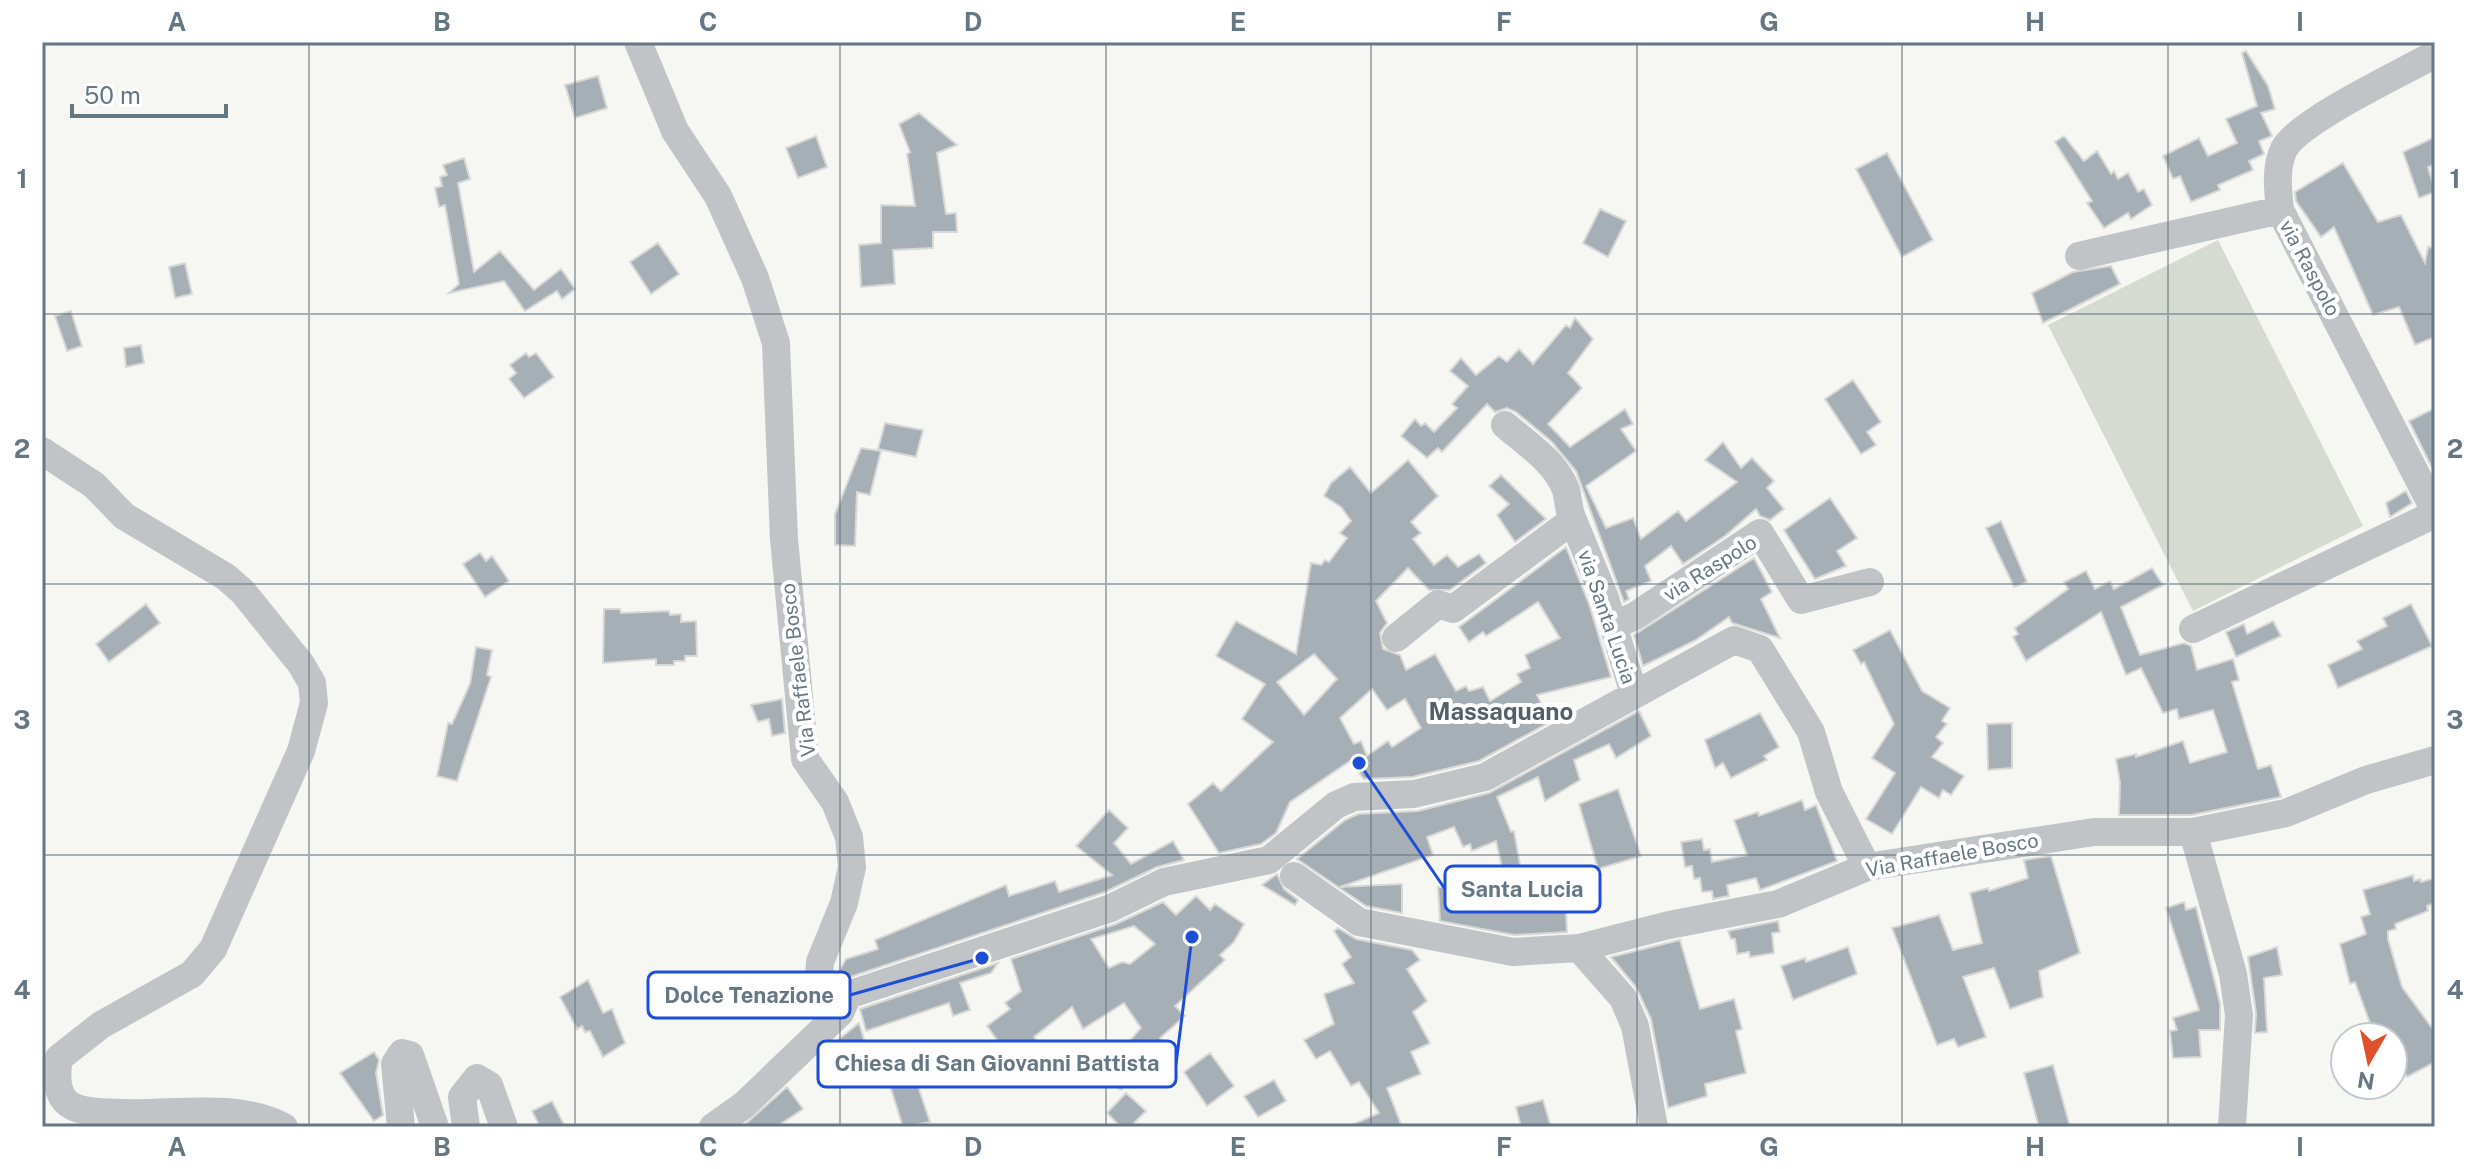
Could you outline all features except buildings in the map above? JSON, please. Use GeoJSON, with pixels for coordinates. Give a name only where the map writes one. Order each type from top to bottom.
{"type":"FeatureCollection","features":[{"type":"Feature","properties":{"kind":"street","name":"Via Raffaele Bosco"},"geometry":{"type":"LineString","coordinates":[[638,42],[675,131],[718,196],[755,278],[776,343],[784,539],[805,759],[835,802],[849,837],[852,867],[844,903],[820,962],[819,978],[835,993],[848,995]]}},
{"type":"Feature","properties":{"kind":"street"},"geometry":{"type":"LineString","coordinates":[[2280,210],[2277,182],[2282,153],[2289,141],[2314,122],[2435,54]]}},
{"type":"Feature","properties":{"kind":"street","name":"via Raspolo"},"geometry":{"type":"LineString","coordinates":[[2079,256],[2280,210],[2435,512],[2193,629]]}},
{"type":"Feature","properties":{"kind":"street"},"geometry":{"type":"LineString","coordinates":[[1505,425],[1552,466],[1567,492],[1566,507],[1573,520]]}},
{"type":"Feature","properties":{"kind":"street"},"geometry":{"type":"LineString","coordinates":[[42,451],[94,485],[124,516],[226,577],[243,592],[301,664],[312,683],[314,703],[301,751],[213,949],[192,974],[101,1025],[59,1058],[56,1073],[60,1093]]}},
{"type":"Feature","properties":{"kind":"street","name":"via Santa Lucia"},"geometry":{"type":"LineString","coordinates":[[1396,638],[1438,604],[1453,609],[1573,520],[1613,626],[1634,694]]}},
{"type":"Feature","properties":{"kind":"street","name":"via Raspolo"},"geometry":{"type":"LineString","coordinates":[[1613,626],[1635,616],[1760,533],[1801,600],[1870,582]]}},
{"type":"Feature","properties":{"kind":"street"},"geometry":{"type":"LineString","coordinates":[[713,1127],[744,1105],[840,1013],[848,995],[1111,908],[1164,882],[1269,860],[1336,805],[1354,797],[1414,794],[1485,777],[1734,640],[1746,641],[1760,649],[1811,732],[1829,792],[1867,867]]}},
{"type":"Feature","properties":{"kind":"street","name":"Via Raffaele Bosco"},"geometry":{"type":"LineString","coordinates":[[1294,876],[1359,922],[1513,952],[1579,948],[1669,925],[1778,904],[1867,867],[2094,832],[2193,832],[2286,813],[2366,780],[2435,760]]}},
{"type":"Feature","properties":{"kind":"street"},"geometry":{"type":"LineString","coordinates":[[2193,832],[2233,974],[2239,1015],[2232,1127]]}},
{"type":"Feature","properties":{"kind":"street"},"geometry":{"type":"LineString","coordinates":[[1579,948],[1623,998],[1635,1026],[1654,1127]]}},
{"type":"Feature","properties":{"kind":"street"},"geometry":{"type":"LineString","coordinates":[[401,1127],[395,1064],[402,1053],[410,1055],[416,1067],[435,1127]]}},
{"type":"Feature","properties":{"kind":"street"},"geometry":{"type":"LineString","coordinates":[[42,1068],[72,1107],[101,1112],[244,1115],[284,1127]]}},
{"type":"Feature","properties":{"kind":"street"},"geometry":{"type":"LineString","coordinates":[[466,1127],[462,1097],[477,1078],[489,1085],[504,1127]]}},
{"type":"Feature","properties":{"kind":"shaded area"},"geometry":{"type":"Polygon","coordinates":[[[2218,240],[2363,526],[2193,611],[2048,325],[2218,240]]]}},
{"type":"Feature","properties":{"kind":"place","name":"Santa Lucia"},"geometry":{"type":"Point","coordinates":[1359,763]}},
{"type":"Feature","properties":{"kind":"place","name":"Chiesa di San Giovanni Battista"},"geometry":{"type":"Point","coordinates":[1192,937]}},
{"type":"Feature","properties":{"kind":"place","name":"Dolce Tenazione"},"geometry":{"type":"Point","coordinates":[982,958]}},
{"type":"Feature","properties":{"kind":"district","name":"Massaquano"},"geometry":{"type":"Point","coordinates":[1501,711]}}]}
